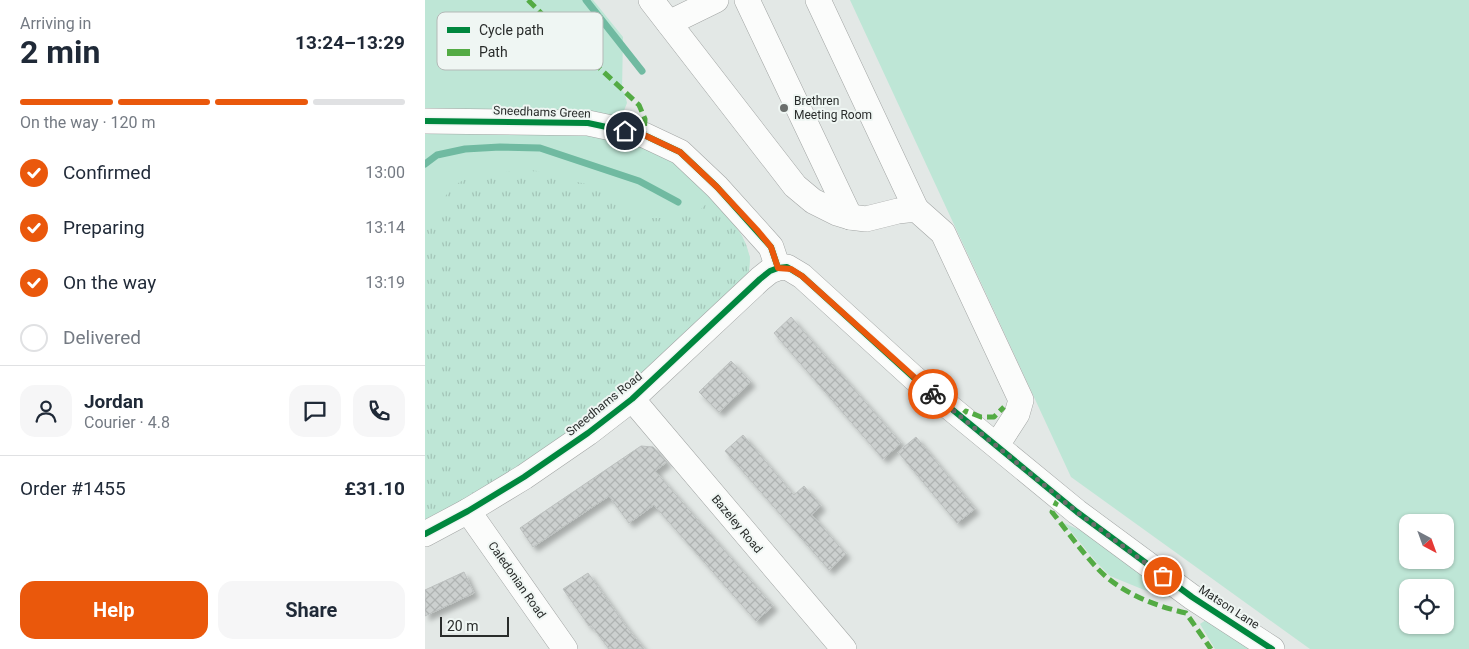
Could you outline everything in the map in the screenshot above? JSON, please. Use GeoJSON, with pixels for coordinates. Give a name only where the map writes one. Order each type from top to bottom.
{"type":"FeatureCollection","features":[{"type":"Feature","properties":{"kind":"street"},"geometry":{"type":"LineString","coordinates":[[651,0],[795,186],[813,201],[837,214],[865,219],[898,211],[916,209]]}},
{"type":"Feature","properties":{"kind":"street"},"geometry":{"type":"LineString","coordinates":[[669,23],[716,0]]}},
{"type":"Feature","properties":{"kind":"street"},"geometry":{"type":"LineString","coordinates":[[747,0],[850,216]]}},
{"type":"Feature","properties":{"kind":"street"},"geometry":{"type":"LineString","coordinates":[[818,0],[916,209],[943,233],[1021,400],[1017,414],[997,445]]}},
{"type":"Feature","properties":{"kind":"street","name":"Sneedhams Green"},"geometry":{"type":"LineString","coordinates":[[425,121],[588,123],[644,135],[680,152],[717,187],[771,247],[778,268]]}},
{"type":"Feature","properties":{"kind":"street","name":"Sneedhams Road"},"geometry":{"type":"LineString","coordinates":[[425,534],[468,511],[556,455],[632,399],[760,279],[770,271],[778,268]]}},
{"type":"Feature","properties":{"kind":"street","name":"Matson Lane"},"geometry":{"type":"LineString","coordinates":[[778,268],[791,269],[807,280],[914,378],[1077,512],[1191,596],[1272,649]]}},
{"type":"Feature","properties":{"kind":"street","name":"Bazeley Road"},"geometry":{"type":"LineString","coordinates":[[632,399],[843,649]]}},
{"type":"Feature","properties":{"kind":"street","name":"Caledonian Road"},"geometry":{"type":"LineString","coordinates":[[468,511],[565,649]]}},
{"type":"Feature","properties":{"kind":"green space"},"geometry":{"type":"Polygon","coordinates":[[[425,0],[593,0],[603,12],[437,12],[437,70],[603,70],[603,12],[623,37],[622,90],[627,103],[623,113],[616,117],[425,115],[425,0]]]}},
{"type":"Feature","properties":{"kind":"green space"},"geometry":{"type":"Polygon","coordinates":[[[850,0],[1469,0],[1469,649],[1310,649],[1071,477],[850,0]]]}},
{"type":"Feature","properties":{"kind":"green space"},"geometry":{"type":"Polygon","coordinates":[[[425,126],[526,126],[662,147],[726,214],[742,236],[750,257],[749,272],[425,525],[425,126]]]}},
{"type":"Feature","properties":{"kind":"green space"},"geometry":{"type":"Polygon","coordinates":[[[519,168],[592,185],[612,198],[652,218],[675,218],[691,214],[699,211],[708,202],[714,202],[736,227],[747,246],[749,267],[746,278],[654,367],[544,452],[425,525],[425,223],[448,193],[462,181],[468,178],[514,171],[519,168]]]}},
{"type":"Feature","properties":{"kind":"green space"},"geometry":{"type":"Polygon","coordinates":[[[1064,523],[1091,535],[1160,586],[1169,596],[1164,598],[1110,576],[1064,523]]]}},
{"type":"Feature","properties":{"kind":"green space"},"geometry":{"type":"Polygon","coordinates":[[[1206,620],[1250,649],[1215,649],[1200,624],[1206,620]]]}},
{"type":"Feature","properties":{"kind":"building"},"geometry":{"type":"Polygon","coordinates":[[[791,317],[901,443],[883,459],[774,333],[791,317]]]}},
{"type":"Feature","properties":{"kind":"building"},"geometry":{"type":"Polygon","coordinates":[[[731,361],[751,382],[719,412],[699,392],[731,361]]]}},
{"type":"Feature","properties":{"kind":"building"},"geometry":{"type":"Polygon","coordinates":[[[743,435],[794,495],[804,486],[821,506],[812,515],[846,554],[829,570],[725,451],[743,435]]]}},
{"type":"Feature","properties":{"kind":"building"},"geometry":{"type":"Polygon","coordinates":[[[916,437],[975,509],[957,523],[898,452],[916,437]]]}},
{"type":"Feature","properties":{"kind":"building"},"geometry":{"type":"Polygon","coordinates":[[[641,446],[653,447],[667,462],[655,471],[773,606],[756,621],[654,505],[629,523],[609,496],[533,547],[520,528],[641,446]]]}},
{"type":"Feature","properties":{"kind":"building"},"geometry":{"type":"Polygon","coordinates":[[[464,572],[474,593],[425,616],[425,590],[464,572]]]}},
{"type":"Feature","properties":{"kind":"building"},"geometry":{"type":"Polygon","coordinates":[[[588,573],[644,649],[609,649],[591,625],[589,626],[563,589],[588,573]]]}},
{"type":"Feature","properties":{"kind":"waterway"},"geometry":{"type":"LineString","coordinates":[[586,0],[595,12]]}},
{"type":"Feature","properties":{"kind":"waterway"},"geometry":{"type":"LineString","coordinates":[[603,22],[642,71]]}},
{"type":"Feature","properties":{"kind":"waterway"},"geometry":{"type":"LineString","coordinates":[[425,164],[437,155],[465,149],[500,147],[540,148],[639,181],[678,202]]}},
{"type":"Feature","properties":{"kind":"marked path"},"geometry":{"type":"LineString","coordinates":[[528,0],[540,12]]}},
{"type":"Feature","properties":{"kind":"marked path"},"geometry":{"type":"LineString","coordinates":[[602,70],[639,105],[645,119],[644,135]]}},
{"type":"Feature","properties":{"kind":"marked path"},"geometry":{"type":"LineString","coordinates":[[961,417],[966,411],[981,417],[994,417],[1004,407]]}},
{"type":"Feature","properties":{"kind":"marked path"},"geometry":{"type":"LineString","coordinates":[[1059,497],[1052,512],[1098,569],[1128,592],[1162,607],[1186,613],[1211,649]]}},
{"type":"Feature","properties":{"kind":"cycle path"},"geometry":{"type":"LineString","coordinates":[[425,121],[588,123],[644,135],[680,152],[717,187],[771,247],[778,268]]}},
{"type":"Feature","properties":{"kind":"cycle path"},"geometry":{"type":"LineString","coordinates":[[425,534],[468,511],[524,477],[588,433],[632,399],[760,279],[770,271],[787,267],[802,276],[914,378],[1077,512],[1192,597],[1272,649]]}},
{"type":"Feature","properties":{"kind":"way so far"},"geometry":{"type":"LineString","coordinates":[[933,394],[1077,512],[1163,576]]}},
{"type":"Feature","properties":{"kind":"place","name":"Brethren Meeting Room"},"geometry":{"type":"Point","coordinates":[784,108]}},
{"type":"Feature","properties":{"kind":"route"},"geometry":{"type":"LineString","coordinates":[[625,131],[644,135],[680,152],[717,187],[757,230],[771,247],[778,268],[787,267],[811,283],[933,394]]}}]}
